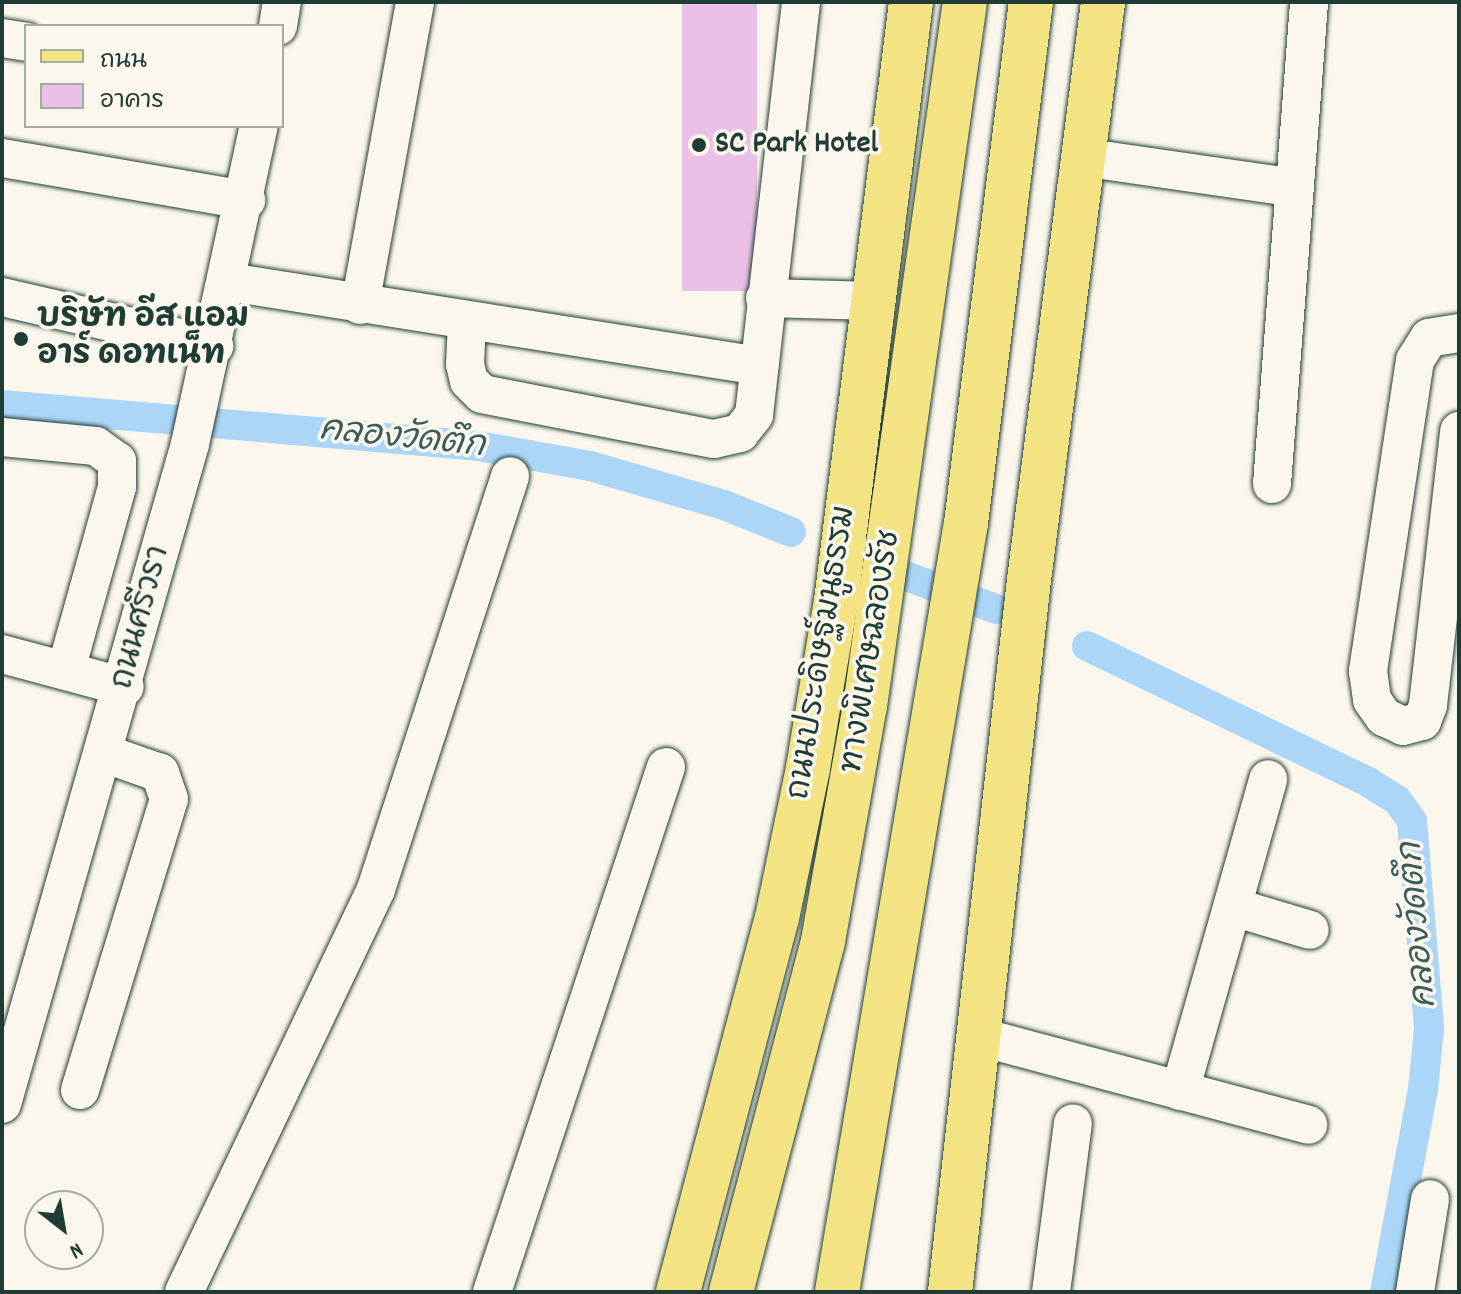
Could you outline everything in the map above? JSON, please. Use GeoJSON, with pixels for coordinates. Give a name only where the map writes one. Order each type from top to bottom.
{"type":"FeatureCollection","features":[{"type":"Feature","properties":{"kind":"main road","name":"ถนนประดิษฐ์มนูธรรม"},"geometry":{"type":"LineString","coordinates":[[678,1292],[769,947],[808,768],[836,601],[911,2]]}},
{"type":"Feature","properties":{"kind":"main road","name":"ทางพิเศษฉลองรัช"},"geometry":{"type":"LineString","coordinates":[[731,1292],[823,941],[863,722],[965,2]]}},
{"type":"Feature","properties":{"kind":"main road"},"geometry":{"type":"LineString","coordinates":[[837,1292],[855,1240],[868,1122],[966,523],[1031,2]]}},
{"type":"Feature","properties":{"kind":"main road"},"geometry":{"type":"LineString","coordinates":[[950,1292],[977,1036],[1081,157],[1103,2]]}},
{"type":"Feature","properties":{"kind":"main road"},"geometry":{"type":"LineString","coordinates":[[855,1240],[863,1292]]}},
{"type":"Feature","properties":{"kind":"street"},"geometry":{"type":"LineString","coordinates":[[278,24],[282,2]]}},
{"type":"Feature","properties":{"kind":"street"},"geometry":{"type":"LineString","coordinates":[[360,305],[415,2]]}},
{"type":"Feature","properties":{"kind":"street"},"geometry":{"type":"LineString","coordinates":[[467,322],[465,364],[469,381],[482,394],[714,439],[740,433],[754,415],[801,2]]}},
{"type":"Feature","properties":{"kind":"street"},"geometry":{"type":"LineString","coordinates":[[1272,484],[1309,2]]}},
{"type":"Feature","properties":{"kind":"street"},"geometry":{"type":"LineString","coordinates":[[2,38],[24,42]]}},
{"type":"Feature","properties":{"kind":"street","name":"ถนนศรีวรา"},"geometry":{"type":"LineString","coordinates":[[2,1104],[15,1017],[106,754],[196,421],[229,282],[259,128]]}},
{"type":"Feature","properties":{"kind":"street"},"geometry":{"type":"LineString","coordinates":[[1081,157],[1295,188]]}},
{"type":"Feature","properties":{"kind":"street"},"geometry":{"type":"LineString","coordinates":[[2,158],[246,200]]}},
{"type":"Feature","properties":{"kind":"street"},"geometry":{"type":"LineString","coordinates":[[229,282],[759,366]]}},
{"type":"Feature","properties":{"kind":"street"},"geometry":{"type":"LineString","coordinates":[[2,297],[214,346]]}},
{"type":"Feature","properties":{"kind":"street"},"geometry":{"type":"LineString","coordinates":[[765,298],[875,301]]}},
{"type":"Feature","properties":{"kind":"street"},"geometry":{"type":"LineString","coordinates":[[1459,333],[1429,338],[1415,360],[1368,671],[1372,700],[1384,717],[1403,726],[1422,721],[1428,705],[1459,431]]}},
{"type":"Feature","properties":{"kind":"street"},"geometry":{"type":"LineString","coordinates":[[2,437],[96,446],[117,461],[117,487],[66,670]]}},
{"type":"Feature","properties":{"kind":"street"},"geometry":{"type":"LineString","coordinates":[[184,1292],[376,889],[510,476]]}},
{"type":"Feature","properties":{"kind":"street"},"geometry":{"type":"LineString","coordinates":[[2,654],[125,687]]}},
{"type":"Feature","properties":{"kind":"street"},"geometry":{"type":"LineString","coordinates":[[80,1090],[169,799],[160,773],[106,754]]}},
{"type":"Feature","properties":{"kind":"street"},"geometry":{"type":"LineString","coordinates":[[492,1292],[666,767]]}},
{"type":"Feature","properties":{"kind":"street"},"geometry":{"type":"LineString","coordinates":[[1180,1091],[1268,779]]}},
{"type":"Feature","properties":{"kind":"street"},"geometry":{"type":"LineString","coordinates":[[1233,907],[1310,930]]}},
{"type":"Feature","properties":{"kind":"street"},"geometry":{"type":"LineString","coordinates":[[977,1036],[1308,1125]]}},
{"type":"Feature","properties":{"kind":"street"},"geometry":{"type":"LineString","coordinates":[[1051,1292],[1073,1123]]}},
{"type":"Feature","properties":{"kind":"street"},"geometry":{"type":"LineString","coordinates":[[1415,1292],[1430,1199]]}},
{"type":"Feature","properties":{"kind":"building","name":"SC Park Hotel"},"geometry":{"type":"Polygon","coordinates":[[[682,2],[757,2],[757,291],[682,291],[682,2]]]}},
{"type":"Feature","properties":{"kind":"waterway","name":"คลองวัดตึก"},"geometry":{"type":"LineString","coordinates":[[2,405],[478,446],[590,466],[724,505],[791,532]]}},
{"type":"Feature","properties":{"kind":"waterway","name":"คลองวัดตึก"},"geometry":{"type":"LineString","coordinates":[[873,564],[996,609]]}},
{"type":"Feature","properties":{"kind":"waterway","name":"คลองวัดตึก"},"geometry":{"type":"LineString","coordinates":[[1087,646],[1368,782],[1397,800],[1412,821],[1429,1029],[1423,1089],[1385,1292]]}},
{"type":"Feature","properties":{"kind":"place","name":"SC Park Hotel"},"geometry":{"type":"Point","coordinates":[699,145]}},
{"type":"Feature","properties":{"kind":"place","name":"บริษัท อีส แอม อาร์ ดอทเน็ท"},"geometry":{"type":"Point","coordinates":[21,339]}}]}
